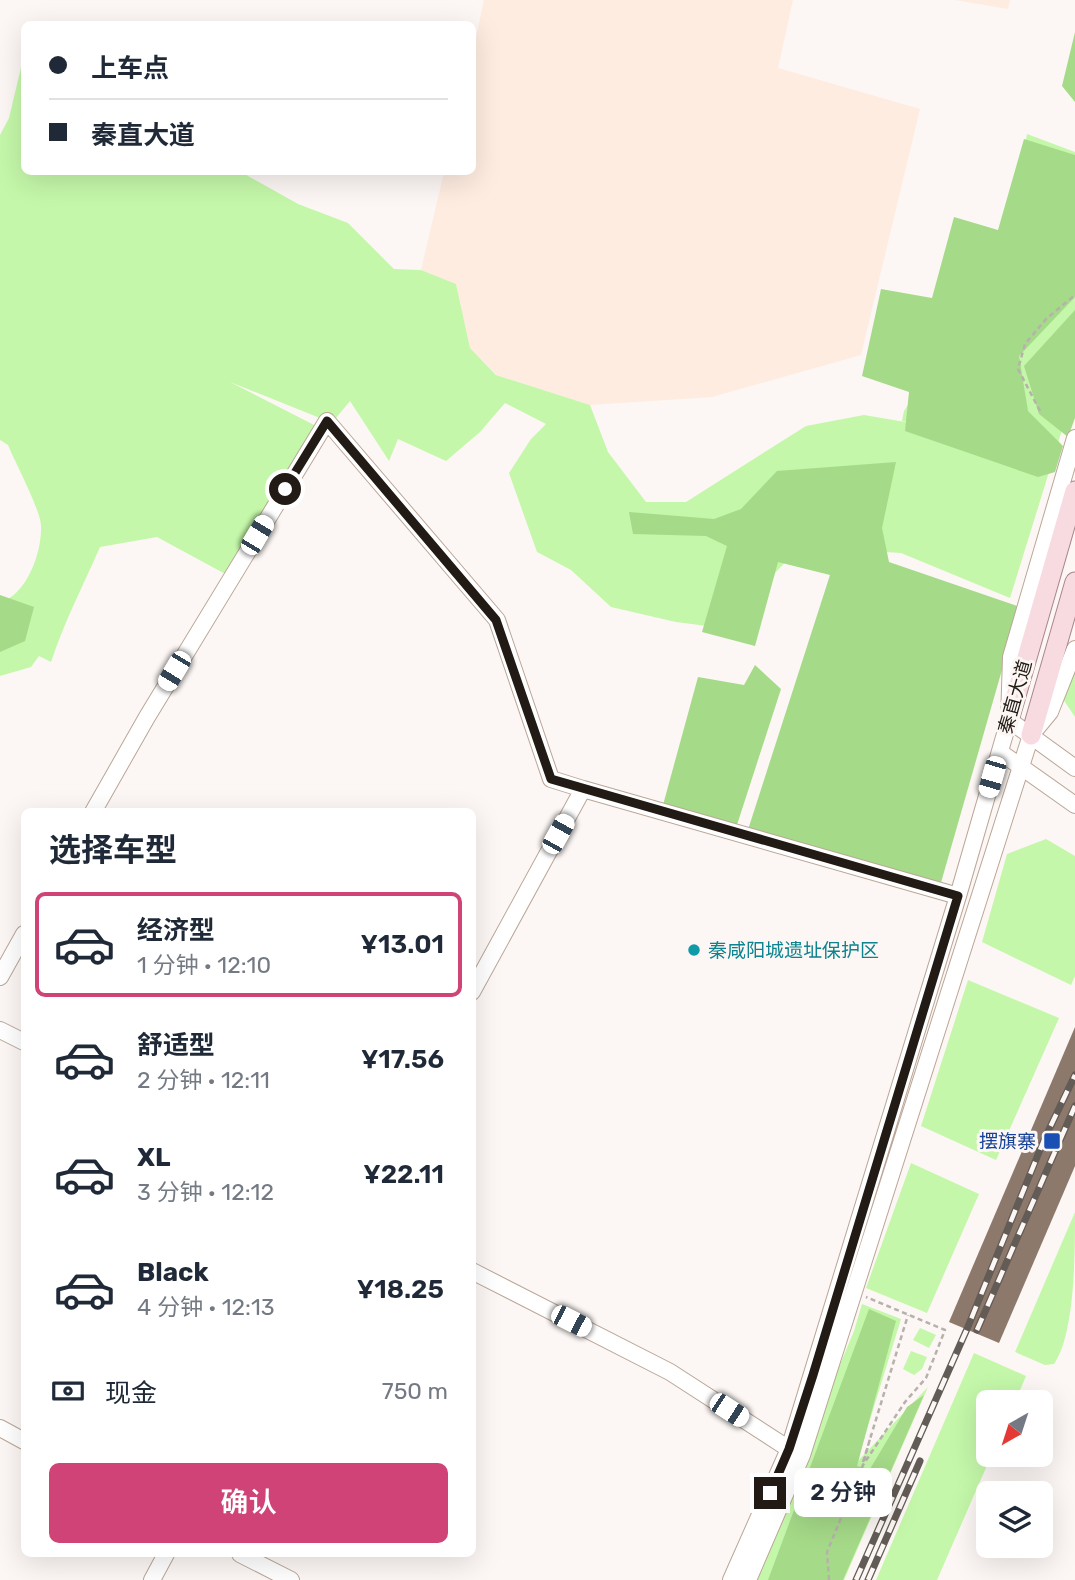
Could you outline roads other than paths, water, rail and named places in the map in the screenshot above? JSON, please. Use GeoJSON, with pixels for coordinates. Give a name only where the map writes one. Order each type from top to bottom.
{"type":"FeatureCollection","features":[{"type":"Feature","properties":{"kind":"main road","name":"秦直大道"},"geometry":{"type":"LineString","coordinates":[[1009,720],[1075,491]]}},
{"type":"Feature","properties":{"kind":"main road","name":"秦直大道"},"geometry":{"type":"LineString","coordinates":[[1031,736],[1075,582]]}},
{"type":"Feature","properties":{"kind":"street"},"geometry":{"type":"LineString","coordinates":[[95,808],[147,717],[327,421],[496,620],[551,779],[958,896]]}},
{"type":"Feature","properties":{"kind":"street"},"geometry":{"type":"LineString","coordinates":[[1075,438],[1012,657],[1009,720],[1075,768]]}},
{"type":"Feature","properties":{"kind":"street"},"geometry":{"type":"LineString","coordinates":[[748,1580],[803,1455],[1031,736],[1050,712],[1075,649]]}},
{"type":"Feature","properties":{"kind":"street","name":"秦直大道"},"geometry":{"type":"LineString","coordinates":[[731,1580],[789,1449],[1009,720]]}},
{"type":"Feature","properties":{"kind":"street"},"geometry":{"type":"LineString","coordinates":[[1000,751],[1075,805]]}},
{"type":"Feature","properties":{"kind":"street"},"geometry":{"type":"LineString","coordinates":[[476,985],[583,789]]}},
{"type":"Feature","properties":{"kind":"street"},"geometry":{"type":"LineString","coordinates":[[0,977],[21,939]]}},
{"type":"Feature","properties":{"kind":"street"},"geometry":{"type":"LineString","coordinates":[[0,1030],[21,1040]]}},
{"type":"Feature","properties":{"kind":"street"},"geometry":{"type":"LineString","coordinates":[[476,1273],[670,1372],[789,1449]]}},
{"type":"Feature","properties":{"kind":"street"},"geometry":{"type":"LineString","coordinates":[[0,1429],[21,1440]]}},
{"type":"Feature","properties":{"kind":"street"},"geometry":{"type":"LineString","coordinates":[[152,1580],[164,1557]]}},
{"type":"Feature","properties":{"kind":"street"},"geometry":{"type":"LineString","coordinates":[[246,1557],[290,1580]]}},
{"type":"Feature","properties":{"kind":"railway"},"geometry":{"type":"LineString","coordinates":[[856,1580],[967,1329],[1044,1140],[1075,1075]]}},
{"type":"Feature","properties":{"kind":"railway"},"geometry":{"type":"LineString","coordinates":[[977,1330],[1075,1106]]}},
{"type":"Feature","properties":{"kind":"railway"},"geometry":{"type":"LineString","coordinates":[[868,1580],[920,1461]]}},
{"type":"Feature","properties":{"kind":"place","name":"秦咸阳城遗址保护区"},"geometry":{"type":"Point","coordinates":[694,950]}},
{"type":"Feature","properties":{"kind":"place","name":"摆旗寨"},"geometry":{"type":"Point","coordinates":[1052,1141]}}]}
